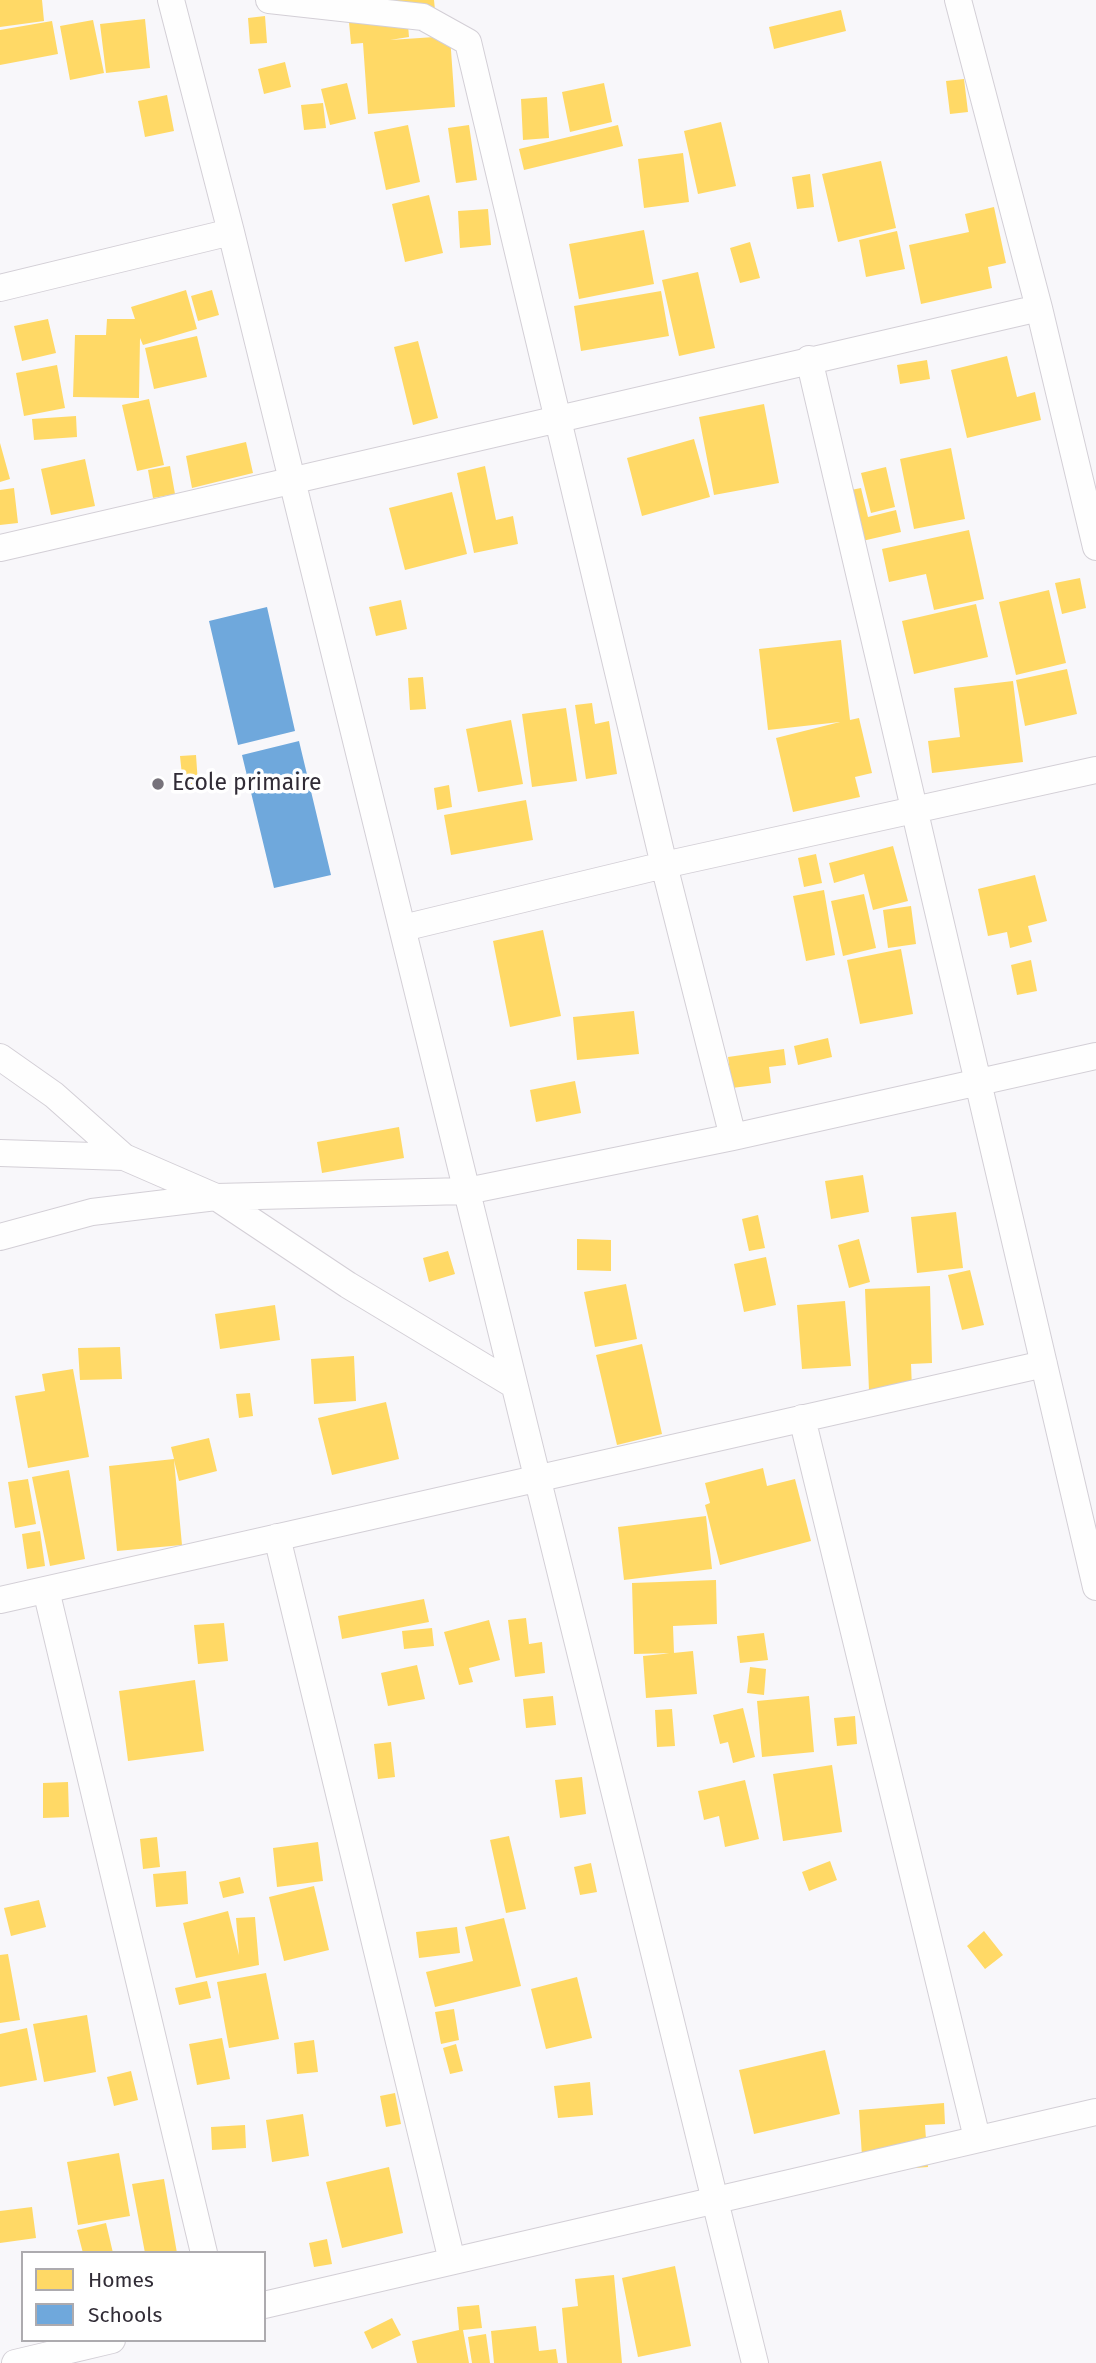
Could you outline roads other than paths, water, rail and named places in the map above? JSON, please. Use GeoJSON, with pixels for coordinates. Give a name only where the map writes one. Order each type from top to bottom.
{"type":"FeatureCollection","features":[{"type":"Feature","properties":{"kind":"street"},"geometry":{"type":"LineString","coordinates":[[171,0],[231,232],[755,2363]]}},
{"type":"Feature","properties":{"kind":"street"},"geometry":{"type":"LineString","coordinates":[[269,0],[423,17],[468,42],[664,865],[733,1138]]}},
{"type":"Feature","properties":{"kind":"street"},"geometry":{"type":"LineString","coordinates":[[958,0],[1039,308],[1096,547]]}},
{"type":"Feature","properties":{"kind":"street"},"geometry":{"type":"LineString","coordinates":[[0,288],[231,232]]}},
{"type":"Feature","properties":{"kind":"street"},"geometry":{"type":"LineString","coordinates":[[0,548],[1039,308]]}},
{"type":"Feature","properties":{"kind":"street"},"geometry":{"type":"LineString","coordinates":[[809,359],[1096,1587]]}},
{"type":"Feature","properties":{"kind":"street"},"geometry":{"type":"LineString","coordinates":[[403,928],[664,865],[1096,770]]}},
{"type":"Feature","properties":{"kind":"street"},"geometry":{"type":"LineString","coordinates":[[0,1237],[92,1212],[216,1197],[467,1191],[733,1138],[1096,1056]]}},
{"type":"Feature","properties":{"kind":"street"},"geometry":{"type":"LineString","coordinates":[[0,1057],[54,1095],[124,1157],[216,1197],[348,1285],[514,1385]]}},
{"type":"Feature","properties":{"kind":"street"},"geometry":{"type":"LineString","coordinates":[[0,1153],[124,1157]]}},
{"type":"Feature","properties":{"kind":"street"},"geometry":{"type":"LineString","coordinates":[[0,1600],[1044,1364]]}},
{"type":"Feature","properties":{"kind":"street"},"geometry":{"type":"LineString","coordinates":[[802,1418],[977,2138]]}},
{"type":"Feature","properties":{"kind":"street"},"geometry":{"type":"LineString","coordinates":[[277,1537],[452,2261]]}},
{"type":"Feature","properties":{"kind":"street"},"geometry":{"type":"LineString","coordinates":[[46,1590],[204,2251]]}},
{"type":"Feature","properties":{"kind":"street"},"geometry":{"type":"LineString","coordinates":[[266,2305],[1096,2112]]}},
{"type":"Feature","properties":{"kind":"street"},"geometry":{"type":"LineString","coordinates":[[15,2363],[104,2342]]}},
{"type":"Feature","properties":{"kind":"place","name":"Ecole primaire"},"geometry":{"type":"Point","coordinates":[158,784]}}]}
